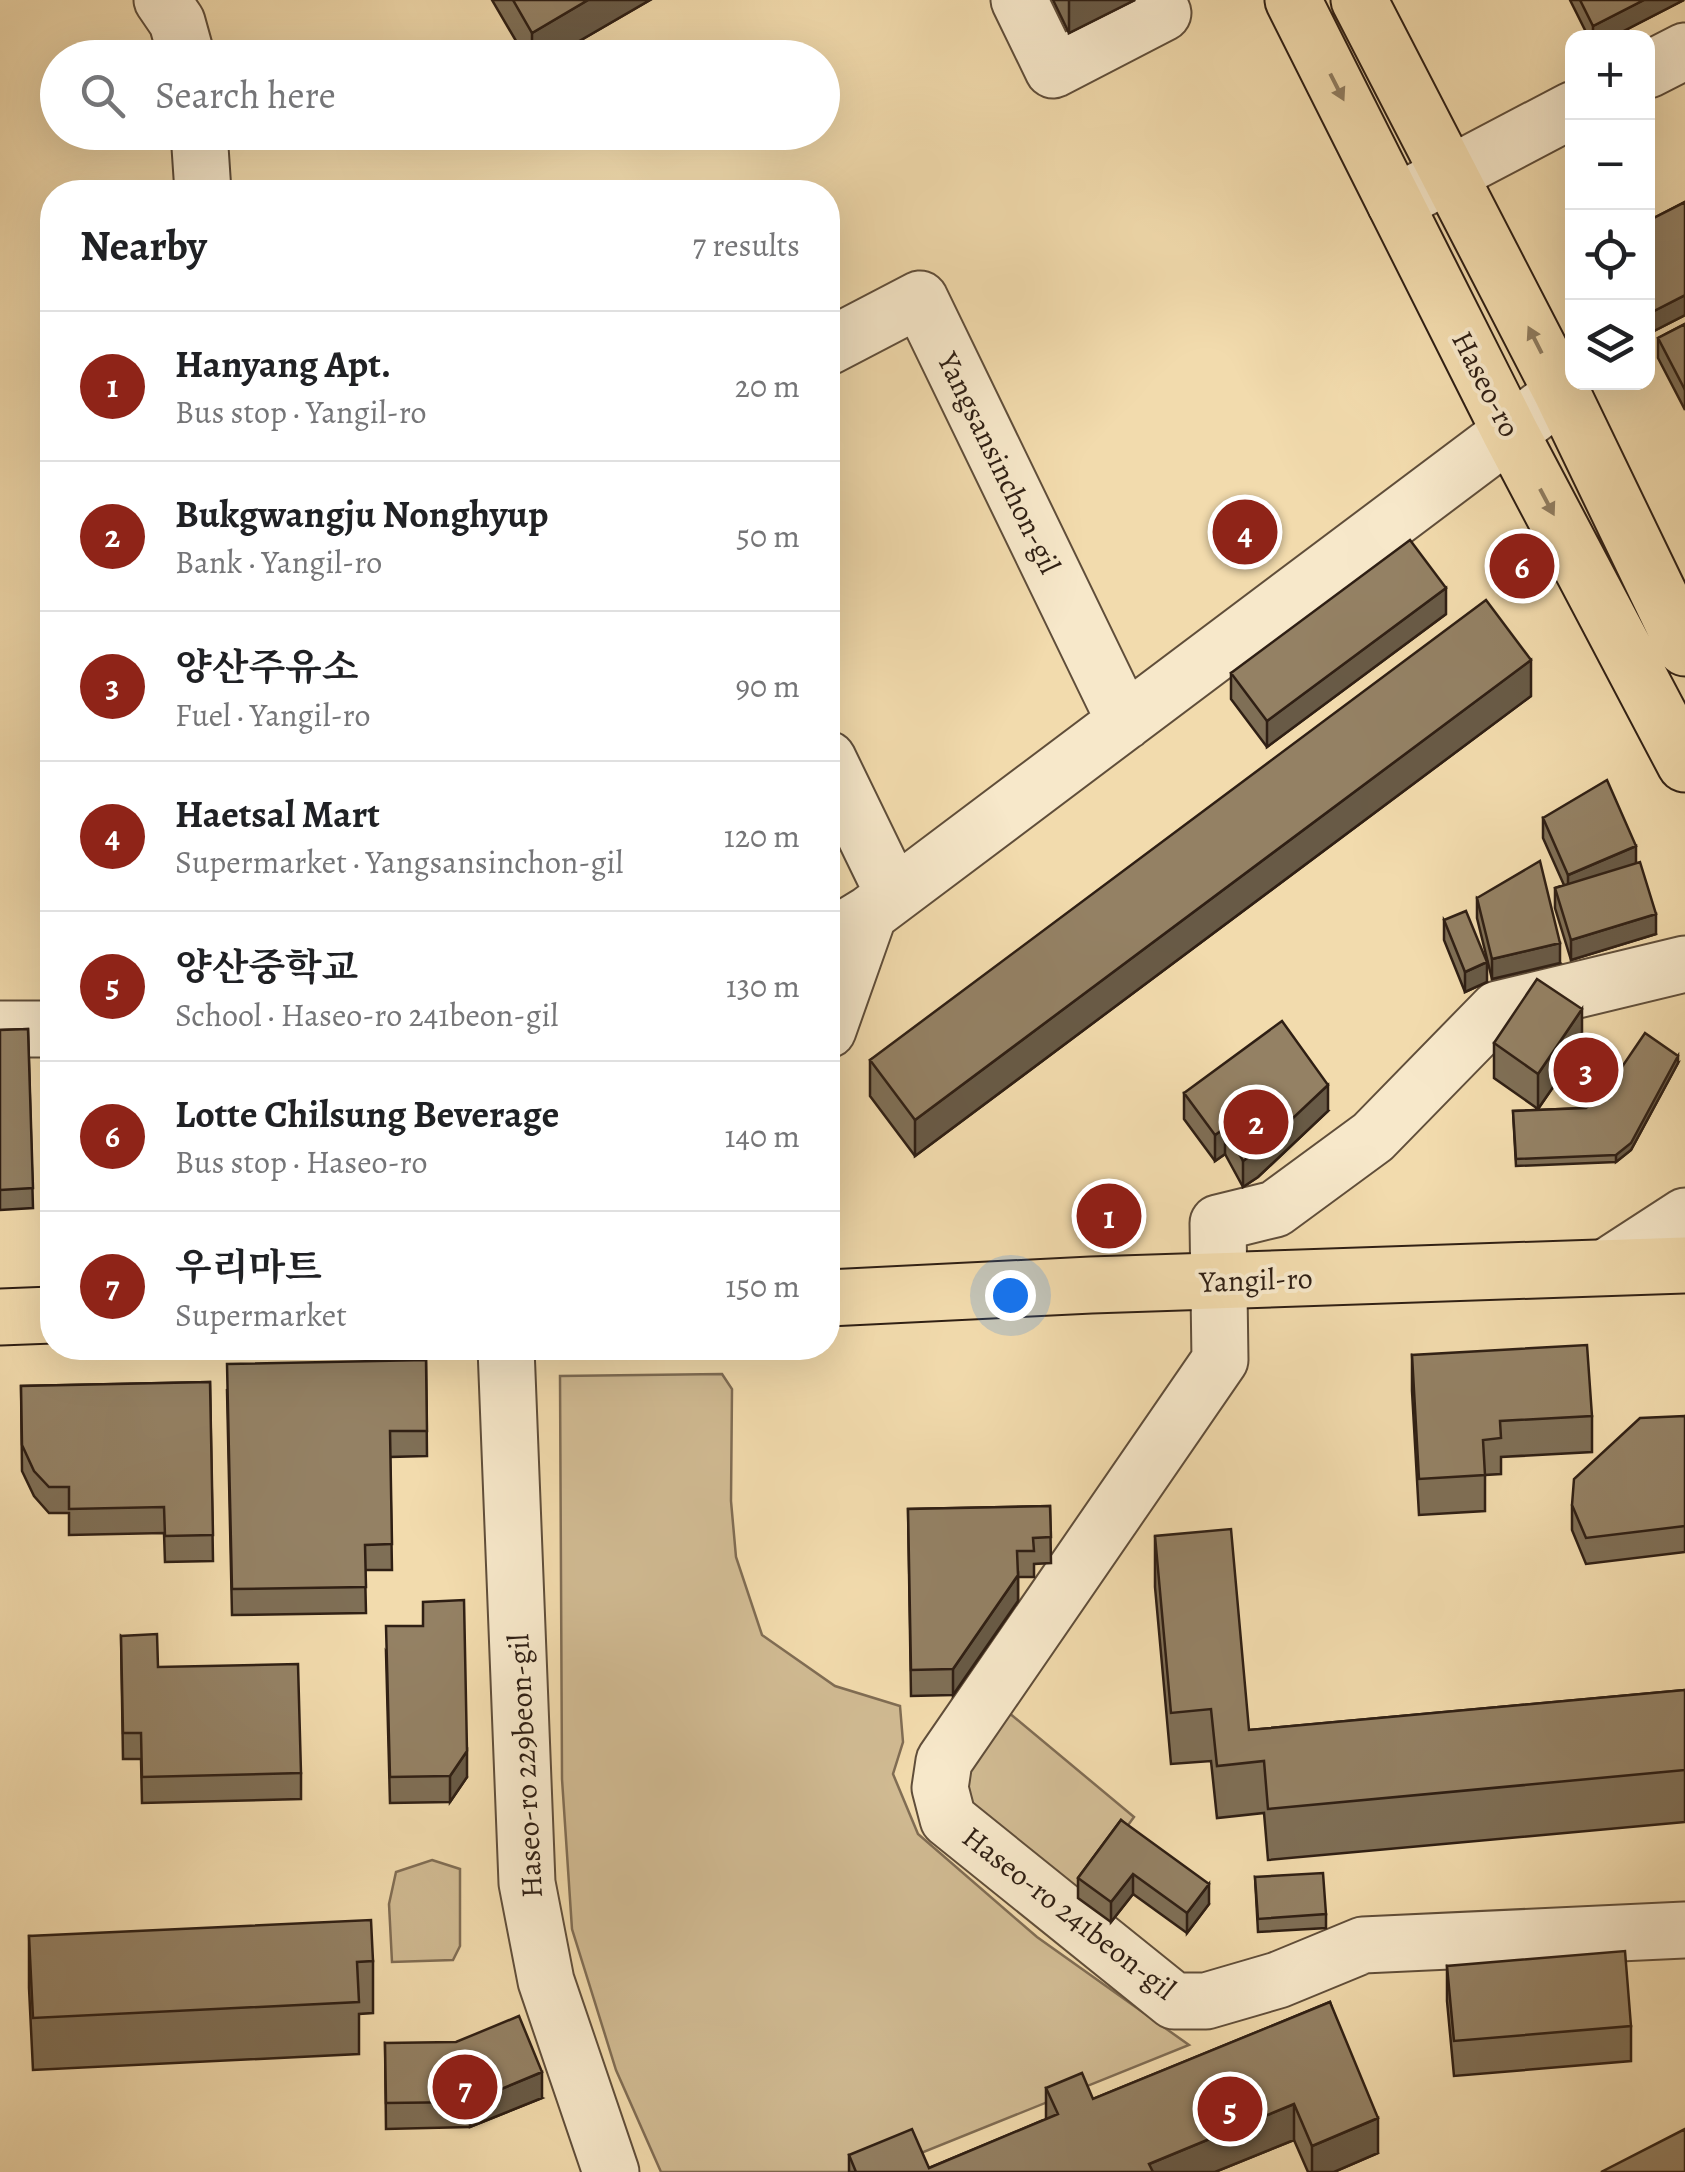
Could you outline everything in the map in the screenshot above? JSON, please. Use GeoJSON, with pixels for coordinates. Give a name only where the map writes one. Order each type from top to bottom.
{"type":"FeatureCollection","features":[{"type":"Feature","properties":{"kind":"main road","name":"Haseo-ro"},"geometry":{"type":"LineString","coordinates":[[1292,0],[1510,432],[1685,764]]}},
{"type":"Feature","properties":{"kind":"main road"},"geometry":{"type":"LineString","coordinates":[[1360,0],[1562,393],[1685,648]]}},
{"type":"Feature","properties":{"kind":"main road","name":"Yangil-ro"},"geometry":{"type":"LineString","coordinates":[[840,1297],[1685,1265]]}},
{"type":"Feature","properties":{"kind":"main road"},"geometry":{"type":"LineString","coordinates":[[0,1317],[40,1315]]}},
{"type":"Feature","properties":{"kind":"street"},"geometry":{"type":"LineString","coordinates":[[162,0],[178,22],[183,40]]}},
{"type":"Feature","properties":{"kind":"street"},"geometry":{"type":"LineString","coordinates":[[1019,0],[1053,70],[1163,13]]}},
{"type":"Feature","properties":{"kind":"street"},"geometry":{"type":"LineString","coordinates":[[1655,66],[1685,50]]}},
{"type":"Feature","properties":{"kind":"street"},"geometry":{"type":"LineString","coordinates":[[1395,202],[1565,114]]}},
{"type":"Feature","properties":{"kind":"street"},"geometry":{"type":"LineString","coordinates":[[200,150],[202,180]]}},
{"type":"Feature","properties":{"kind":"street","name":"Yangsansinchon-gil"},"geometry":{"type":"LineString","coordinates":[[840,341],[920,299],[1125,722]]}},
{"type":"Feature","properties":{"kind":"street"},"geometry":{"type":"LineString","coordinates":[[863,916],[1562,393]]}},
{"type":"Feature","properties":{"kind":"street"},"geometry":{"type":"LineString","coordinates":[[840,813],[863,916],[840,991]]}},
{"type":"Feature","properties":{"kind":"street","name":"Haseo-ro 241beon-gil"},"geometry":{"type":"LineString","coordinates":[[1685,964],[1498,1009],[1373,1137],[1276,1209],[1218,1222],[1220,1360],[944,1761],[940,1788],[948,1819],[1174,2001],[1206,2002],[1278,1980],[1363,1945],[1685,1930]]}},
{"type":"Feature","properties":{"kind":"street"},"geometry":{"type":"LineString","coordinates":[[0,1029],[40,1030]]}},
{"type":"Feature","properties":{"kind":"street"},"geometry":{"type":"LineString","coordinates":[[1608,1266],[1685,1216]]}},
{"type":"Feature","properties":{"kind":"street"},"geometry":{"type":"LineString","coordinates":[[1608,1266],[1685,1281]]}},
{"type":"Feature","properties":{"kind":"street","name":"Haseo-ro 229beon-gil"},"geometry":{"type":"LineString","coordinates":[[506,1360],[527,1883],[546,1981],[611,2172]]}},
{"type":"Feature","properties":{"kind":"shaded area"},"geometry":{"type":"Polygon","coordinates":[[[722,1374],[732,1389],[731,1501],[736,1557],[762,1635],[835,1686],[900,1706],[903,1742],[893,1774],[918,1834],[1037,1937],[1189,2045],[874,2172],[661,2172],[616,2070],[572,1929],[562,1779],[560,1376],[722,1374]]]}},
{"type":"Feature","properties":{"kind":"shaded area"},"geometry":{"type":"Polygon","coordinates":[[[1008,1712],[1134,1817],[1074,1899],[971,1810],[965,1771],[1008,1712]]]}},
{"type":"Feature","properties":{"kind":"shaded area"},"geometry":{"type":"Polygon","coordinates":[[[432,1860],[460,1869],[460,1946],[453,1960],[392,1962],[389,1904],[396,1872],[432,1860]]]}},
{"type":"Feature","properties":{"kind":"building"},"geometry":{"type":"Polygon","coordinates":[[[513,0],[588,0],[532,33],[513,0]]]}},
{"type":"Feature","properties":{"kind":"building"},"geometry":{"type":"Polygon","coordinates":[[[1580,0],[1644,0],[1593,26],[1580,0]]]}},
{"type":"Feature","properties":{"kind":"building"},"geometry":{"type":"Polygon","coordinates":[[[1685,202],[1685,295],[1655,310],[1655,300],[1655,217],[1685,202]]]}},
{"type":"Feature","properties":{"kind":"building"},"geometry":{"type":"Polygon","coordinates":[[[1685,324],[1685,390],[1658,338],[1685,324]]]}},
{"type":"Feature","properties":{"kind":"building"},"geometry":{"type":"Polygon","coordinates":[[[1410,540],[1446,588],[1267,721],[1231,673],[1410,540]]]}},
{"type":"Feature","properties":{"kind":"building"},"geometry":{"type":"Polygon","coordinates":[[[1486,600],[1531,660],[915,1120],[870,1060],[1486,600]]]}},
{"type":"Feature","properties":{"kind":"building"},"geometry":{"type":"Polygon","coordinates":[[[1607,780],[1636,846],[1568,875],[1543,818],[1607,780]]]}},
{"type":"Feature","properties":{"kind":"building"},"geometry":{"type":"Polygon","coordinates":[[[1540,861],[1560,943],[1492,959],[1477,898],[1540,861]]]}},
{"type":"Feature","properties":{"kind":"building"},"geometry":{"type":"Polygon","coordinates":[[[1640,862],[1656,914],[1571,940],[1555,888],[1640,862]]]}},
{"type":"Feature","properties":{"kind":"building"},"geometry":{"type":"Polygon","coordinates":[[[1466,911],[1487,962],[1465,972],[1444,920],[1466,911]]]}},
{"type":"Feature","properties":{"kind":"building"},"geometry":{"type":"Polygon","coordinates":[[[1537,979],[1582,1009],[1538,1074],[1494,1043],[1537,979]]]}},
{"type":"Feature","properties":{"kind":"building"},"geometry":{"type":"Polygon","coordinates":[[[1282,1021],[1328,1085],[1243,1161],[1225,1128],[1215,1135],[1184,1093],[1282,1021]]]}},
{"type":"Feature","properties":{"kind":"building"},"geometry":{"type":"Polygon","coordinates":[[[28,1029],[33,1188],[0,1190],[0,1030],[28,1029]]]}},
{"type":"Feature","properties":{"kind":"building"},"geometry":{"type":"Polygon","coordinates":[[[1645,1033],[1678,1056],[1631,1143],[1616,1155],[1516,1159],[1513,1111],[1586,1108],[1605,1092],[1645,1033]]]}},
{"type":"Feature","properties":{"kind":"building"},"geometry":{"type":"Polygon","coordinates":[[[1587,1345],[1592,1416],[1500,1421],[1501,1438],[1483,1440],[1485,1475],[1419,1479],[1412,1355],[1587,1345]]]}},
{"type":"Feature","properties":{"kind":"building"},"geometry":{"type":"Polygon","coordinates":[[[426,1360],[427,1431],[390,1431],[392,1544],[365,1545],[366,1587],[232,1589],[227,1364],[426,1360]]]}},
{"type":"Feature","properties":{"kind":"building"},"geometry":{"type":"Polygon","coordinates":[[[210,1382],[213,1535],[165,1536],[164,1507],[69,1509],[69,1487],[49,1487],[34,1471],[22,1445],[21,1386],[210,1382]]]}},
{"type":"Feature","properties":{"kind":"building"},"geometry":{"type":"Polygon","coordinates":[[[1685,1416],[1685,1526],[1586,1538],[1572,1505],[1574,1479],[1640,1418],[1685,1416]]]}},
{"type":"Feature","properties":{"kind":"building"},"geometry":{"type":"Polygon","coordinates":[[[1050,1506],[1051,1537],[1033,1538],[1034,1551],[1017,1551],[1018,1575],[953,1669],[911,1670],[908,1509],[1050,1506]]]}},
{"type":"Feature","properties":{"kind":"building"},"geometry":{"type":"Polygon","coordinates":[[[1231,1529],[1249,1730],[1685,1690],[1685,1770],[1268,1809],[1264,1761],[1217,1766],[1211,1709],[1171,1713],[1155,1536],[1231,1529]]]}},
{"type":"Feature","properties":{"kind":"building"},"geometry":{"type":"Polygon","coordinates":[[[464,1600],[467,1751],[450,1776],[390,1777],[386,1626],[423,1626],[423,1602],[464,1600]]]}},
{"type":"Feature","properties":{"kind":"building"},"geometry":{"type":"Polygon","coordinates":[[[157,1634],[158,1667],[298,1664],[301,1773],[142,1777],[141,1733],[123,1733],[121,1636],[157,1634]]]}},
{"type":"Feature","properties":{"kind":"building"},"geometry":{"type":"Polygon","coordinates":[[[1121,1820],[1209,1884],[1187,1913],[1133,1874],[1111,1902],[1078,1878],[1121,1820]]]}},
{"type":"Feature","properties":{"kind":"building"},"geometry":{"type":"Polygon","coordinates":[[[1323,1873],[1326,1914],[1258,1919],[1255,1877],[1323,1873]]]}},
{"type":"Feature","properties":{"kind":"building"},"geometry":{"type":"Polygon","coordinates":[[[371,1920],[373,1961],[357,1962],[359,2002],[33,2018],[29,1936],[371,1920]]]}},
{"type":"Feature","properties":{"kind":"building"},"geometry":{"type":"Polygon","coordinates":[[[1625,1951],[1631,2026],[1454,2041],[1447,1966],[1625,1951]]]}},
{"type":"Feature","properties":{"kind":"building"},"geometry":{"type":"Polygon","coordinates":[[[1330,2002],[1378,2118],[1312,2146],[1294,2104],[1149,2164],[1153,2172],[856,2172],[849,2155],[912,2129],[929,2168],[1058,2114],[1046,2088],[1082,2073],[1093,2099],[1330,2002]]]}},
{"type":"Feature","properties":{"kind":"building"},"geometry":{"type":"Polygon","coordinates":[[[519,2016],[542,2072],[470,2102],[386,2103],[385,2043],[456,2042],[519,2016]]]}},
{"type":"Feature","properties":{"kind":"building"},"geometry":{"type":"Polygon","coordinates":[[[1685,2129],[1685,2172],[1601,2172],[1685,2129]]]}},
{"type":"Feature","properties":{"kind":"place","name":"Haetsal Mart"},"geometry":{"type":"Point","coordinates":[1245,532]}},
{"type":"Feature","properties":{"kind":"place","name":"Lotte Chilsung Beverage"},"geometry":{"type":"Point","coordinates":[1522,566]}},
{"type":"Feature","properties":{"kind":"place","name":"양산주유소"},"geometry":{"type":"Point","coordinates":[1586,1070]}},
{"type":"Feature","properties":{"kind":"place","name":"Bukgwangju Nonghyup"},"geometry":{"type":"Point","coordinates":[1256,1122]}},
{"type":"Feature","properties":{"kind":"place","name":"Hanyang Apt."},"geometry":{"type":"Point","coordinates":[1109,1216]}},
{"type":"Feature","properties":{"kind":"place","name":"우리마트"},"geometry":{"type":"Point","coordinates":[465,2087]}},
{"type":"Feature","properties":{"kind":"place","name":"양산중학교"},"geometry":{"type":"Point","coordinates":[1230,2109]}}]}
